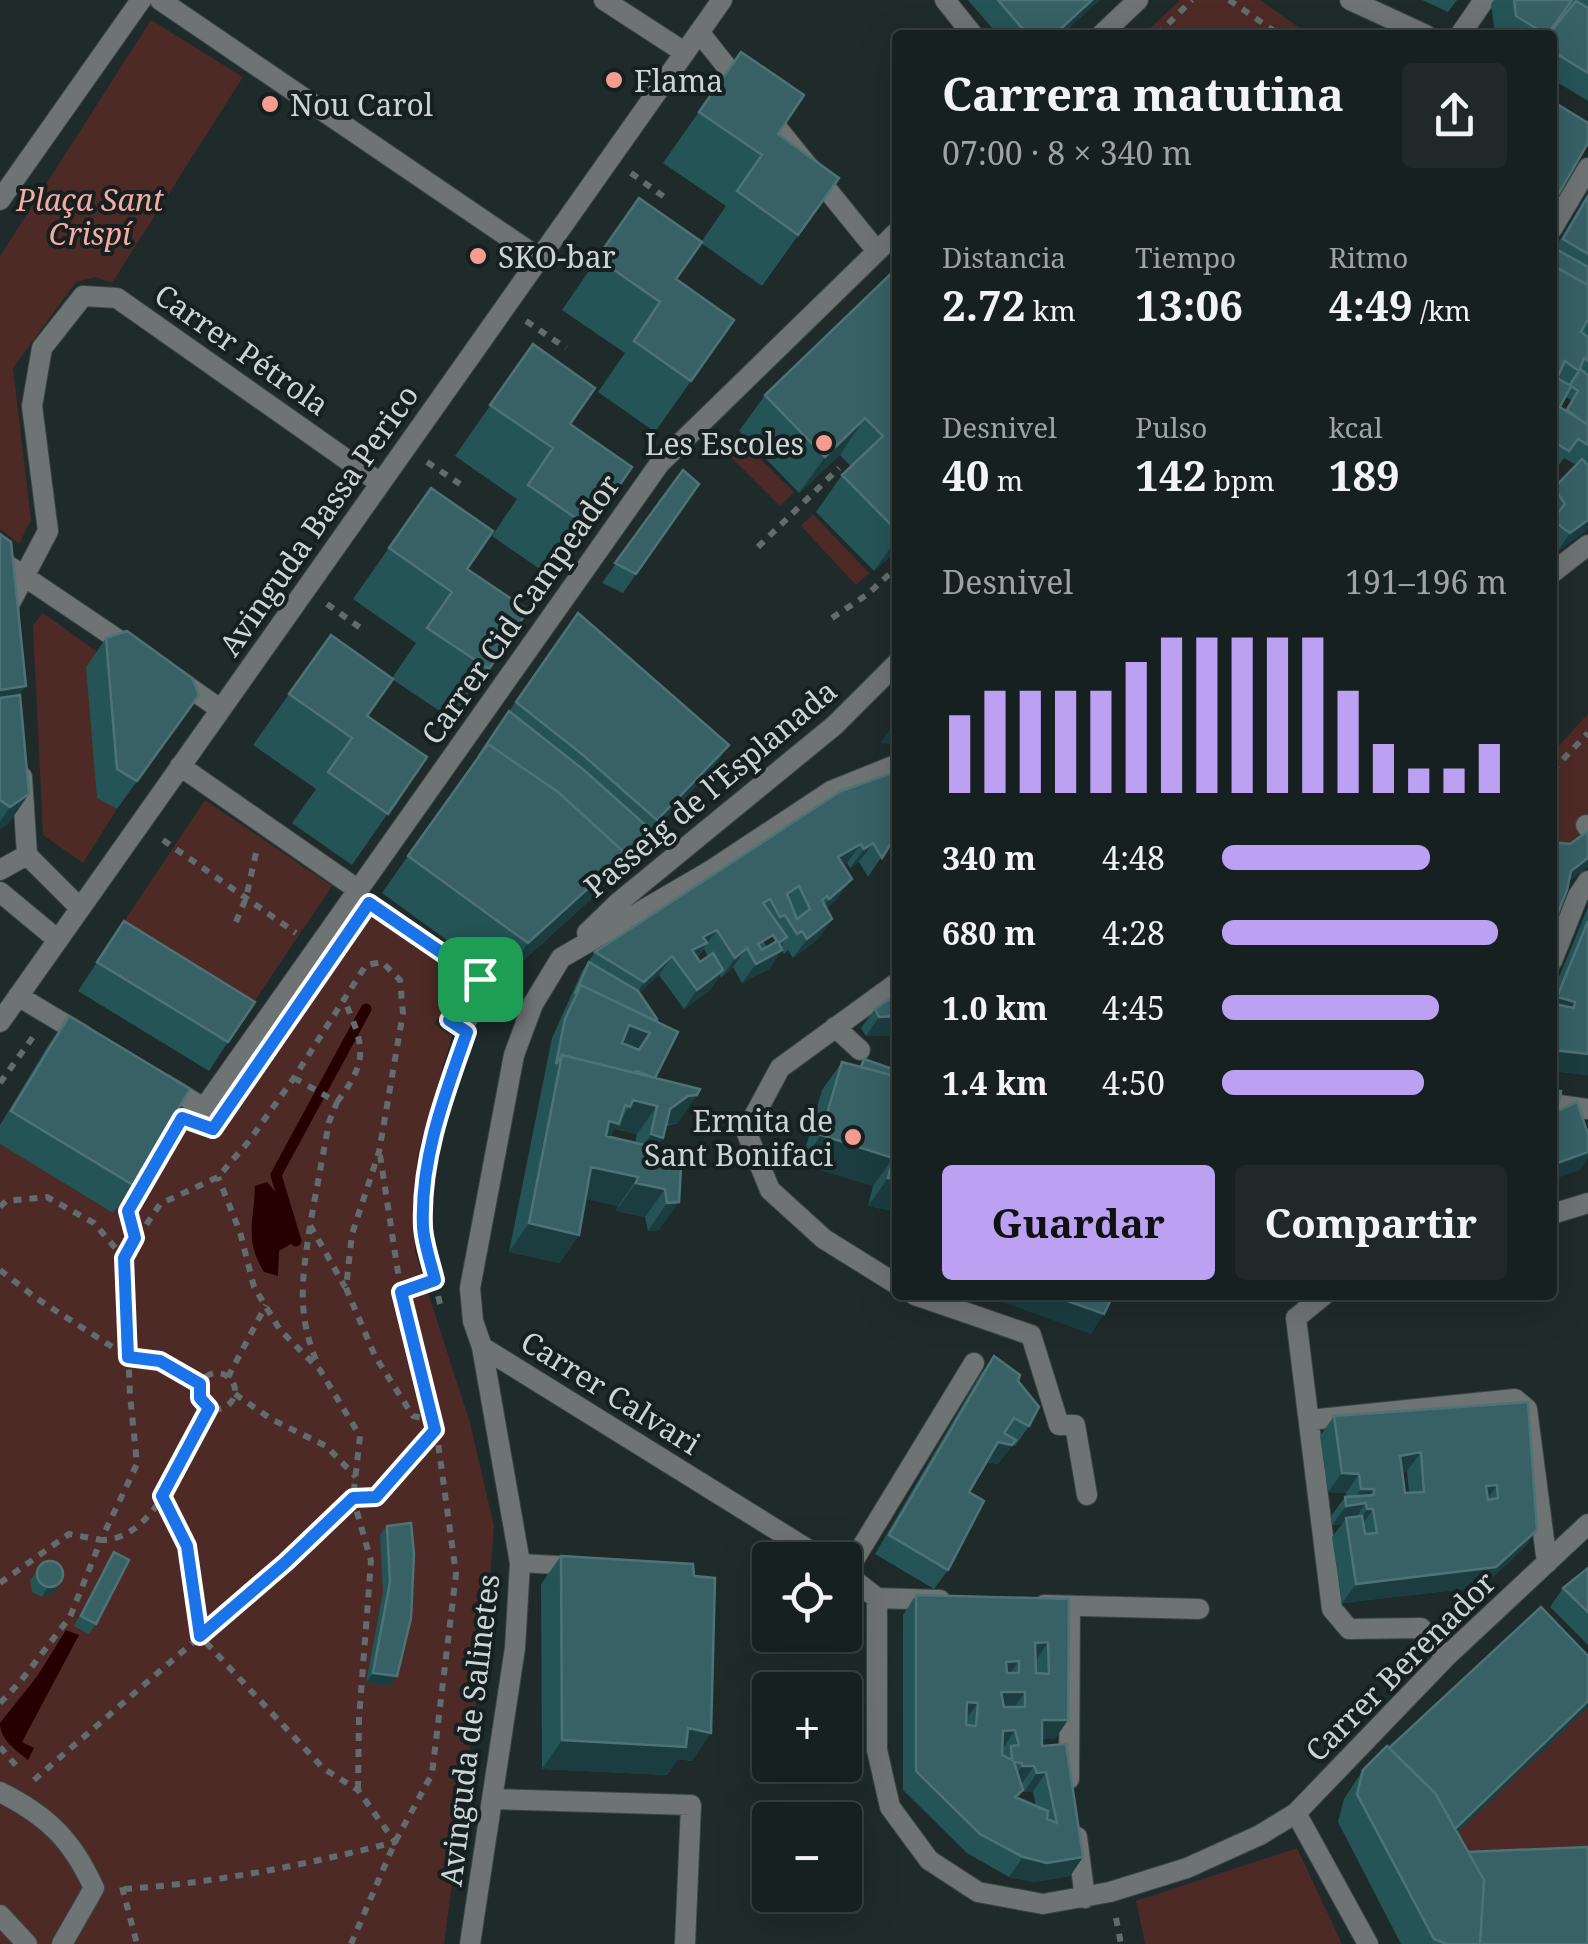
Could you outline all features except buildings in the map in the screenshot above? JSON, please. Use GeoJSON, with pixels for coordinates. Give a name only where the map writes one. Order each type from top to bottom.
{"type":"FeatureCollection","features":[{"type":"Feature","properties":{"kind":"street"},"geometry":{"type":"LineString","coordinates":[[0,200],[141,0]]}},
{"type":"Feature","properties":{"kind":"street"},"geometry":{"type":"LineString","coordinates":[[160,0],[540,258]]}},
{"type":"Feature","properties":{"kind":"street"},"geometry":{"type":"LineString","coordinates":[[604,0],[684,52]]}},
{"type":"Feature","properties":{"kind":"street","name":"Avinguda Bassa Perico"},"geometry":{"type":"LineString","coordinates":[[0,1022],[722,0]]}},
{"type":"Feature","properties":{"kind":"street"},"geometry":{"type":"LineString","coordinates":[[946,0],[969,30]]}},
{"type":"Feature","properties":{"kind":"street"},"geometry":{"type":"LineString","coordinates":[[1106,30],[1138,0]]}},
{"type":"Feature","properties":{"kind":"street"},"geometry":{"type":"LineString","coordinates":[[1350,0],[1415,30]]}},
{"type":"Feature","properties":{"kind":"street"},"geometry":{"type":"LineString","coordinates":[[1463,30],[1484,0]]}},
{"type":"Feature","properties":{"kind":"street"},"geometry":{"type":"LineString","coordinates":[[699,32],[877,251]]}},
{"type":"Feature","properties":{"kind":"street"},"geometry":{"type":"LineString","coordinates":[[1557,221],[1588,168]]}},
{"type":"Feature","properties":{"kind":"street","name":"Carrer Cid Campeador"},"geometry":{"type":"LineString","coordinates":[[197,1115],[363,896],[660,463],[892,237]]}},
{"type":"Feature","properties":{"kind":"street","name":"Carrer Pétrola"},"geometry":{"type":"LineString","coordinates":[[23,575],[48,531],[32,406],[42,348],[82,296],[118,298],[380,483]]}},
{"type":"Feature","properties":{"kind":"street"},"geometry":{"type":"LineString","coordinates":[[1557,569],[1588,545]]}},
{"type":"Feature","properties":{"kind":"street"},"geometry":{"type":"LineString","coordinates":[[0,560],[220,709]]}},
{"type":"Feature","properties":{"kind":"street"},"geometry":{"type":"LineString","coordinates":[[12,643],[9,605],[23,575]]}},
{"type":"Feature","properties":{"kind":"street","name":"Passeig de l'Esplanada"},"geometry":{"type":"LineString","coordinates":[[560,958],[619,902],[835,725],[892,668]]}},
{"type":"Feature","properties":{"kind":"street"},"geometry":{"type":"LineString","coordinates":[[20,759],[27,855],[80,908]]}},
{"type":"Feature","properties":{"kind":"street"},"geometry":{"type":"LineString","coordinates":[[180,766],[363,896]]}},
{"type":"Feature","properties":{"kind":"street","name":"Carrer Calvari"},"geometry":{"type":"LineString","coordinates":[[795,1542],[482,1346],[473,1322],[470,1288],[514,1055],[533,1004],[560,958],[710,871],[831,792],[892,767]]}},
{"type":"Feature","properties":{"kind":"street"},"geometry":{"type":"LineString","coordinates":[[0,870],[27,855]]}},
{"type":"Feature","properties":{"kind":"street"},"geometry":{"type":"LineString","coordinates":[[1557,948],[1588,881]]}},
{"type":"Feature","properties":{"kind":"street"},"geometry":{"type":"LineString","coordinates":[[0,892],[58,940]]}},
{"type":"Feature","properties":{"kind":"street"},"geometry":{"type":"LineString","coordinates":[[892,986],[780,1068],[746,1131],[770,1190],[824,1239],[892,1280]]}},
{"type":"Feature","properties":{"kind":"street"},"geometry":{"type":"LineString","coordinates":[[18,996],[102,1047]]}},
{"type":"Feature","properties":{"kind":"street"},"geometry":{"type":"LineString","coordinates":[[835,1027],[860,1050]]}},
{"type":"Feature","properties":{"kind":"street"},"geometry":{"type":"LineString","coordinates":[[153,1077],[197,1115]]}},
{"type":"Feature","properties":{"kind":"street"},"geometry":{"type":"LineString","coordinates":[[1557,1105],[1588,1109]]}},
{"type":"Feature","properties":{"kind":"street"},"geometry":{"type":"LineString","coordinates":[[1557,1212],[1588,1203]]}},
{"type":"Feature","properties":{"kind":"street"},"geometry":{"type":"LineString","coordinates":[[930,1300],[1031,1335],[1059,1425],[1075,1425],[1087,1496]]}},
{"type":"Feature","properties":{"kind":"street"},"geometry":{"type":"LineString","coordinates":[[1318,1300],[1296,1318],[1332,1609],[1349,1629],[1421,1628],[1446,1658]]}},
{"type":"Feature","properties":{"kind":"street","name":"Avinguda de Salinetes"},"geometry":{"type":"LineString","coordinates":[[470,1944],[515,1648],[520,1563],[482,1346]]}},
{"type":"Feature","properties":{"kind":"street"},"geometry":{"type":"LineString","coordinates":[[862,1545],[974,1363]]}},
{"type":"Feature","properties":{"kind":"street"},"geometry":{"type":"LineString","coordinates":[[1309,1420],[1514,1399],[1527,1409],[1546,1562]]}},
{"type":"Feature","properties":{"kind":"street","name":"Carrer Berenador"},"geometry":{"type":"LineString","coordinates":[[1296,1812],[1446,1658],[1588,1524]]}},
{"type":"Feature","properties":{"kind":"street"},"geometry":{"type":"LineString","coordinates":[[862,1586],[877,1598],[954,1601]]}},
{"type":"Feature","properties":{"kind":"street"},"geometry":{"type":"LineString","coordinates":[[877,1598],[877,1750],[890,1807],[929,1860],[978,1892],[1044,1904],[1085,1898],[1187,1868],[1260,1835],[1296,1812],[1368,1944]]}},
{"type":"Feature","properties":{"kind":"street"},"geometry":{"type":"LineString","coordinates":[[1032,1604],[1199,1609]]}},
{"type":"Feature","properties":{"kind":"street"},"geometry":{"type":"LineString","coordinates":[[1070,1606],[1068,1771],[1085,1898]]}},
{"type":"Feature","properties":{"kind":"street"},"geometry":{"type":"LineString","coordinates":[[0,1792],[24,1803],[60,1831],[79,1855],[94,1888],[62,1944]]}},
{"type":"Feature","properties":{"kind":"street"},"geometry":{"type":"LineString","coordinates":[[494,1799],[690,1805],[685,1944]]}},
{"type":"Feature","properties":{"kind":"street"},"geometry":{"type":"LineString","coordinates":[[0,1915],[27,1944]]}},
{"type":"Feature","properties":{"kind":"lane"},"geometry":{"type":"LineString","coordinates":[[520,1563],[591,1567]]}},
{"type":"Feature","properties":{"kind":"path"},"geometry":{"type":"LineString","coordinates":[[1162,30],[1192,0]]}},
{"type":"Feature","properties":{"kind":"path"},"geometry":{"type":"LineString","coordinates":[[1229,0],[1240,3],[1272,30]]}},
{"type":"Feature","properties":{"kind":"path"},"geometry":{"type":"LineString","coordinates":[[610,157],[667,199]]}},
{"type":"Feature","properties":{"kind":"path"},"geometry":{"type":"LineString","coordinates":[[504,307],[566,348]]}},
{"type":"Feature","properties":{"kind":"path"},"geometry":{"type":"LineString","coordinates":[[758,546],[839,468]]}},
{"type":"Feature","properties":{"kind":"path"},"geometry":{"type":"LineString","coordinates":[[832,618],[868,594],[892,572]]}},
{"type":"Feature","properties":{"kind":"path"},"geometry":{"type":"LineString","coordinates":[[306,588],[362,629]]}},
{"type":"Feature","properties":{"kind":"path"},"geometry":{"type":"LineString","coordinates":[[1557,767],[1588,733]]}},
{"type":"Feature","properties":{"kind":"path"},"geometry":{"type":"LineString","coordinates":[[236,922],[246,898],[260,837],[259,822]]}},
{"type":"Feature","properties":{"kind":"path"},"geometry":{"type":"LineString","coordinates":[[161,839],[302,937]]}},
{"type":"Feature","properties":{"kind":"path"},"geometry":{"type":"LineString","coordinates":[[363,896],[480,979],[449,1020],[467,1032]]}},
{"type":"Feature","properties":{"kind":"path"},"geometry":{"type":"LineString","coordinates":[[0,1703],[70,1617],[100,1540],[137,1464],[124,1258],[160,1204],[218,1176],[294,1078],[366,965],[382,962],[400,980],[402,1013],[379,1152],[352,1234],[346,1288]]}},
{"type":"Feature","properties":{"kind":"path"},"geometry":{"type":"LineString","coordinates":[[441,1310],[423,1230],[425,1173],[443,1100],[467,1032],[500,987]]}},
{"type":"Feature","properties":{"kind":"path"},"geometry":{"type":"LineString","coordinates":[[343,997],[362,1044],[355,1078],[336,1102],[329,1122],[300,1295],[305,1336],[320,1370],[360,1436],[353,1498],[370,1562],[358,1790]]}},
{"type":"Feature","properties":{"kind":"path"},"geometry":{"type":"LineString","coordinates":[[0,1083],[37,1031]]}},
{"type":"Feature","properties":{"kind":"path"},"geometry":{"type":"LineString","coordinates":[[294,1078],[336,1102]]}},
{"type":"Feature","properties":{"kind":"path"},"geometry":{"type":"LineString","coordinates":[[135,1238],[128,1211],[182,1118],[197,1115]]}},
{"type":"Feature","properties":{"kind":"path"},"geometry":{"type":"LineString","coordinates":[[351,1944],[395,1842],[432,1774],[456,1574],[435,1426],[401,1292],[379,1152]]}},
{"type":"Feature","properties":{"kind":"path"},"geometry":{"type":"LineString","coordinates":[[218,1176],[240,1232],[254,1287],[280,1330],[320,1370]]}},
{"type":"Feature","properties":{"kind":"path"},"geometry":{"type":"LineString","coordinates":[[0,1207],[6,1201],[47,1197],[94,1222],[124,1258]]}},
{"type":"Feature","properties":{"kind":"path"},"geometry":{"type":"LineString","coordinates":[[310,1225],[346,1288],[375,1356],[413,1416],[435,1426]]}},
{"type":"Feature","properties":{"kind":"path"},"geometry":{"type":"LineString","coordinates":[[0,1270],[128,1357],[160,1361],[200,1384]]}},
{"type":"Feature","properties":{"kind":"path"},"geometry":{"type":"LineString","coordinates":[[401,1292],[435,1280]]}},
{"type":"Feature","properties":{"kind":"path"},"geometry":{"type":"LineString","coordinates":[[228,1377],[266,1305]]}},
{"type":"Feature","properties":{"kind":"path"},"geometry":{"type":"LineString","coordinates":[[200,1384],[212,1374],[228,1377]]}},
{"type":"Feature","properties":{"kind":"path"},"geometry":{"type":"LineString","coordinates":[[228,1377],[235,1394],[326,1446],[357,1477]]}},
{"type":"Feature","properties":{"kind":"path"},"geometry":{"type":"LineString","coordinates":[[200,1384],[200,1398],[209,1408]]}},
{"type":"Feature","properties":{"kind":"path"},"geometry":{"type":"LineString","coordinates":[[209,1408],[226,1407],[235,1394]]}},
{"type":"Feature","properties":{"kind":"path"},"geometry":{"type":"LineString","coordinates":[[0,1582],[69,1534],[118,1540],[147,1521],[209,1408]]}},
{"type":"Feature","properties":{"kind":"path"},"geometry":{"type":"LineString","coordinates":[[30,1782],[286,1562],[353,1498],[376,1497],[435,1426]]}},
{"type":"Feature","properties":{"kind":"path"},"geometry":{"type":"LineString","coordinates":[[162,1496],[187,1546],[200,1636],[324,1768],[358,1790],[395,1842]]}},
{"type":"Feature","properties":{"kind":"path"},"geometry":{"type":"LineString","coordinates":[[124,1889],[187,1885],[314,1863],[395,1842]]}},
{"type":"Feature","properties":{"kind":"green space"},"geometry":{"type":"Polygon","coordinates":[[[1180,0],[1260,0],[1303,30],[1148,30],[1180,0]]]}},
{"type":"Feature","properties":{"kind":"green space","name":"Plaça Sant Crispí"},"geometry":{"type":"Polygon","coordinates":[[[151,20],[243,77],[112,283],[96,277],[76,282],[13,368],[31,520],[19,544],[0,529],[0,256],[151,20]]]}},
{"type":"Feature","properties":{"kind":"green space"},"geometry":{"type":"Polygon","coordinates":[[[735,434],[794,492],[780,506],[722,448],[735,434]]]}},
{"type":"Feature","properties":{"kind":"green space"},"geometry":{"type":"Polygon","coordinates":[[[813,514],[869,573],[856,585],[801,526],[813,514]]]}},
{"type":"Feature","properties":{"kind":"green space"},"geometry":{"type":"Polygon","coordinates":[[[43,613],[107,659],[97,797],[117,809],[83,863],[43,835],[33,625],[43,613]]]}},
{"type":"Feature","properties":{"kind":"green space"},"geometry":{"type":"Polygon","coordinates":[[[1588,714],[1588,830],[1557,862],[1557,748],[1588,714]]]}},
{"type":"Feature","properties":{"kind":"green space"},"geometry":{"type":"Polygon","coordinates":[[[205,800],[332,886],[235,1030],[105,950],[205,800]]]}},
{"type":"Feature","properties":{"kind":"green space"},"geometry":{"type":"Polygon","coordinates":[[[367,912],[466,980],[434,1024],[452,1036],[417,1157],[415,1252],[470,1423],[494,1526],[486,1629],[444,1944],[0,1944],[0,1144],[113,1213],[170,1118],[210,1139],[367,912]]]}},
{"type":"Feature","properties":{"kind":"green space"},"geometry":{"type":"Polygon","coordinates":[[[1588,1707],[1588,1866],[1436,1853],[1588,1707]]]}},
{"type":"Feature","properties":{"kind":"green space"},"geometry":{"type":"Polygon","coordinates":[[[1297,1848],[1342,1944],[1145,1944],[1136,1901],[1297,1848]]]}},
{"type":"Feature","properties":{"kind":"shaded area"},"geometry":{"type":"Polygon","coordinates":[[[267,1182],[285,1203],[296,1241],[279,1251],[278,1276],[264,1272],[252,1240],[255,1186],[267,1182]]]}},
{"type":"Feature","properties":{"kind":"shaded area"},"geometry":{"type":"Polygon","coordinates":[[[66,1630],[79,1635],[22,1742],[34,1748],[28,1760],[6,1740],[0,1723],[38,1675],[66,1630]]]}},
{"type":"Feature","properties":{"kind":"waterway"},"geometry":{"type":"LineString","coordinates":[[296,1241],[276,1175],[366,1009]]}},
{"type":"Feature","properties":{"kind":"place","name":"Flama"},"geometry":{"type":"Point","coordinates":[614,80]}},
{"type":"Feature","properties":{"kind":"place","name":"Nou Carol"},"geometry":{"type":"Point","coordinates":[270,104]}},
{"type":"Feature","properties":{"kind":"place","name":"SKO-bar"},"geometry":{"type":"Point","coordinates":[478,256]}},
{"type":"Feature","properties":{"kind":"place","name":"Les Escoles"},"geometry":{"type":"Point","coordinates":[824,443]}},
{"type":"Feature","properties":{"kind":"place","name":"Ermita de Sant Bonifaci"},"geometry":{"type":"Point","coordinates":[853,1137]}},
{"type":"Feature","properties":{"kind":"route"},"geometry":{"type":"LineString","coordinates":[[369,903],[480,979],[449,1020],[467,1032],[443,1100],[425,1173],[423,1230],[435,1280],[401,1292],[435,1430],[376,1497],[353,1498],[200,1636],[187,1546],[162,1496],[209,1408],[200,1398],[200,1384],[160,1361],[128,1357],[124,1258],[135,1238],[128,1211],[182,1118],[213,1129],[369,903]]}}]}
